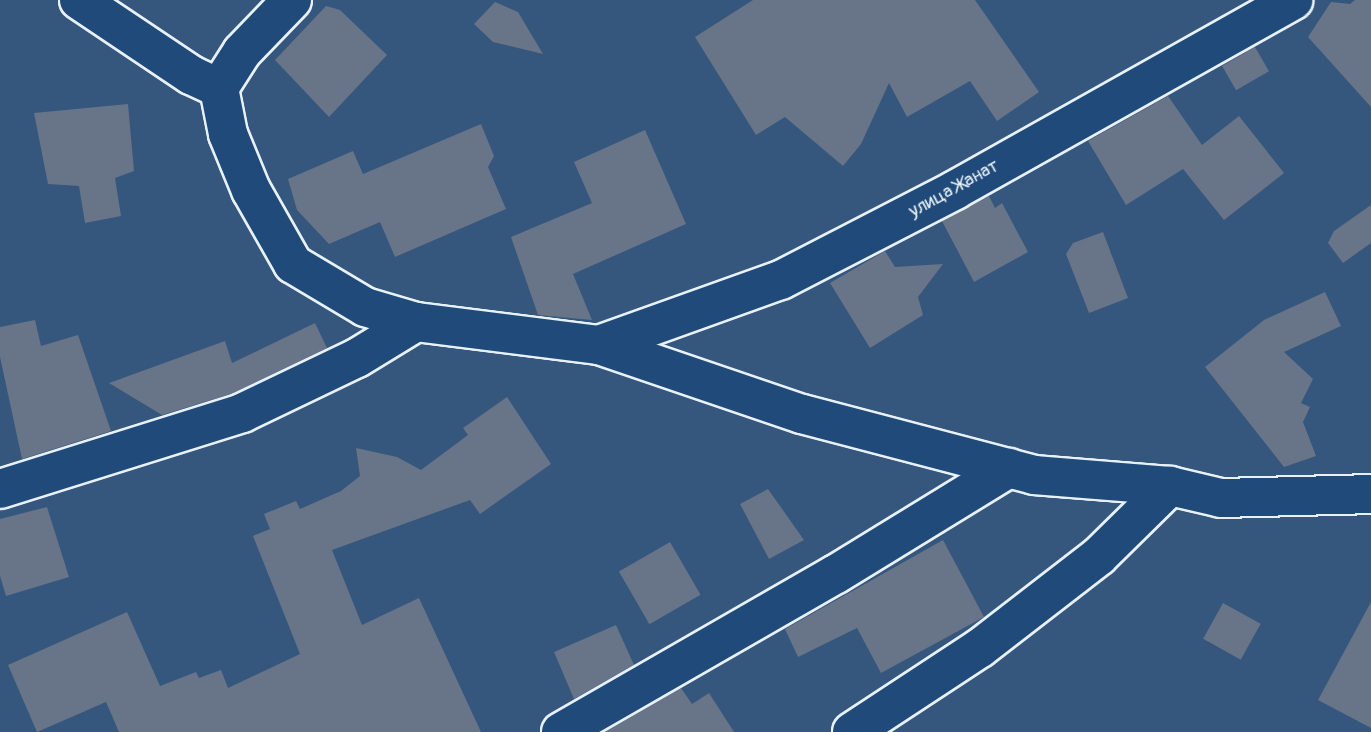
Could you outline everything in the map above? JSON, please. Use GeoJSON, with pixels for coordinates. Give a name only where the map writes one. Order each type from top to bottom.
{"type":"FeatureCollection","features":[{"type":"Feature","properties":{"kind":"street"},"geometry":{"type":"LineString","coordinates":[[79,0],[191,75],[219,88]]}},
{"type":"Feature","properties":{"kind":"street"},"geometry":{"type":"LineString","coordinates":[[292,0],[242,52],[219,88],[228,134],[251,190],[293,264],[365,307],[416,322],[599,345],[802,415],[1034,475],[1170,486],[1221,498],[1366,503]]}},
{"type":"Feature","properties":{"kind":"street","name":"улица Жанат"},"geometry":{"type":"LineString","coordinates":[[599,345],[781,280],[955,190],[1293,0]]}},
{"type":"Feature","properties":{"kind":"street"},"geometry":{"type":"LineString","coordinates":[[0,489],[242,413],[357,358],[416,322]]}},
{"type":"Feature","properties":{"kind":"street"},"geometry":{"type":"LineString","coordinates":[[561,732],[836,574],[1009,468]]}},
{"type":"Feature","properties":{"kind":"street"},"geometry":{"type":"LineString","coordinates":[[852,732],[980,648],[1080,571],[1170,486]]}},
{"type":"Feature","properties":{"kind":"building"},"geometry":{"type":"Polygon","coordinates":[[[753,0],[975,0],[1039,92],[997,121],[970,81],[907,117],[889,83],[861,144],[843,166],[785,117],[756,135],[695,37],[753,0]]]}},
{"type":"Feature","properties":{"kind":"building"},"geometry":{"type":"Polygon","coordinates":[[[1355,0],[1371,0],[1371,107],[1308,37],[1331,2],[1350,4],[1355,0]]]}},
{"type":"Feature","properties":{"kind":"building"},"geometry":{"type":"Polygon","coordinates":[[[495,2],[518,12],[543,54],[493,42],[474,24],[495,2]]]}},
{"type":"Feature","properties":{"kind":"building"},"geometry":{"type":"Polygon","coordinates":[[[326,6],[340,10],[387,55],[329,117],[275,60],[326,6]]]}},
{"type":"Feature","properties":{"kind":"building"},"geometry":{"type":"Polygon","coordinates":[[[1255,47],[1269,71],[1236,90],[1222,66],[1255,47]]]}},
{"type":"Feature","properties":{"kind":"building"},"geometry":{"type":"Polygon","coordinates":[[[1168,96],[1202,145],[1239,116],[1284,173],[1224,220],[1183,169],[1126,205],[1088,141],[1168,96]]]}},
{"type":"Feature","properties":{"kind":"building"},"geometry":{"type":"Polygon","coordinates":[[[128,104],[134,171],[115,178],[121,216],[85,223],[79,186],[48,184],[34,113],[128,104]]]}},
{"type":"Feature","properties":{"kind":"building"},"geometry":{"type":"Polygon","coordinates":[[[481,124],[494,156],[488,167],[506,209],[395,257],[380,222],[329,244],[297,210],[288,179],[353,151],[363,174],[481,124]]]}},
{"type":"Feature","properties":{"kind":"building"},"geometry":{"type":"Polygon","coordinates":[[[645,130],[686,224],[573,274],[592,320],[538,315],[511,237],[592,203],[574,162],[645,130]]]}},
{"type":"Feature","properties":{"kind":"building"},"geometry":{"type":"Polygon","coordinates":[[[989,196],[995,208],[1002,203],[1028,252],[974,282],[942,221],[989,196]]]}},
{"type":"Feature","properties":{"kind":"building"},"geometry":{"type":"Polygon","coordinates":[[[1371,205],[1371,243],[1343,263],[1328,243],[1334,231],[1371,205]]]}},
{"type":"Feature","properties":{"kind":"building"},"geometry":{"type":"Polygon","coordinates":[[[1103,232],[1128,298],[1089,313],[1066,254],[1073,243],[1103,232]]]}},
{"type":"Feature","properties":{"kind":"building"},"geometry":{"type":"Polygon","coordinates":[[[885,251],[895,267],[943,264],[918,297],[923,315],[870,348],[830,283],[885,251]]]}},
{"type":"Feature","properties":{"kind":"building"},"geometry":{"type":"Polygon","coordinates":[[[1325,292],[1341,326],[1284,352],[1313,379],[1301,403],[1310,407],[1303,422],[1316,456],[1284,467],[1205,367],[1264,320],[1325,292]]]}},
{"type":"Feature","properties":{"kind":"building"},"geometry":{"type":"Polygon","coordinates":[[[35,320],[41,346],[78,335],[111,431],[22,459],[0,357],[0,327],[35,320]]]}},
{"type":"Feature","properties":{"kind":"building"},"geometry":{"type":"Polygon","coordinates":[[[315,323],[327,348],[234,393],[162,415],[109,383],[225,341],[232,363],[315,323]]]}},
{"type":"Feature","properties":{"kind":"building"},"geometry":{"type":"Polygon","coordinates":[[[507,397],[551,464],[480,514],[470,500],[332,550],[362,625],[419,598],[481,732],[119,732],[106,702],[37,732],[8,665],[127,612],[160,686],[196,672],[199,678],[221,670],[228,688],[300,654],[253,536],[270,529],[264,514],[296,501],[300,509],[341,491],[360,476],[356,448],[397,457],[421,470],[468,435],[463,428],[507,397]]]}},
{"type":"Feature","properties":{"kind":"building"},"geometry":{"type":"Polygon","coordinates":[[[768,489],[804,540],[769,559],[740,504],[768,489]]]}},
{"type":"Feature","properties":{"kind":"building"},"geometry":{"type":"Polygon","coordinates":[[[47,507],[69,577],[6,596],[0,576],[0,519],[47,507]]]}},
{"type":"Feature","properties":{"kind":"building"},"geometry":{"type":"Polygon","coordinates":[[[943,540],[984,617],[881,673],[857,628],[798,657],[785,629],[943,540]]]}},
{"type":"Feature","properties":{"kind":"building"},"geometry":{"type":"Polygon","coordinates":[[[670,542],[700,595],[649,624],[619,572],[670,542]]]}},
{"type":"Feature","properties":{"kind":"building"},"geometry":{"type":"Polygon","coordinates":[[[1371,602],[1371,728],[1318,700],[1371,602]]]}},
{"type":"Feature","properties":{"kind":"building"},"geometry":{"type":"Polygon","coordinates":[[[1223,603],[1261,624],[1241,660],[1203,639],[1223,603]]]}},
{"type":"Feature","properties":{"kind":"building"},"geometry":{"type":"Polygon","coordinates":[[[616,625],[634,665],[574,699],[554,652],[616,625]]]}},
{"type":"Feature","properties":{"kind":"building"},"geometry":{"type":"Polygon","coordinates":[[[681,688],[692,704],[709,693],[734,732],[605,732],[681,688]]]}}]}
